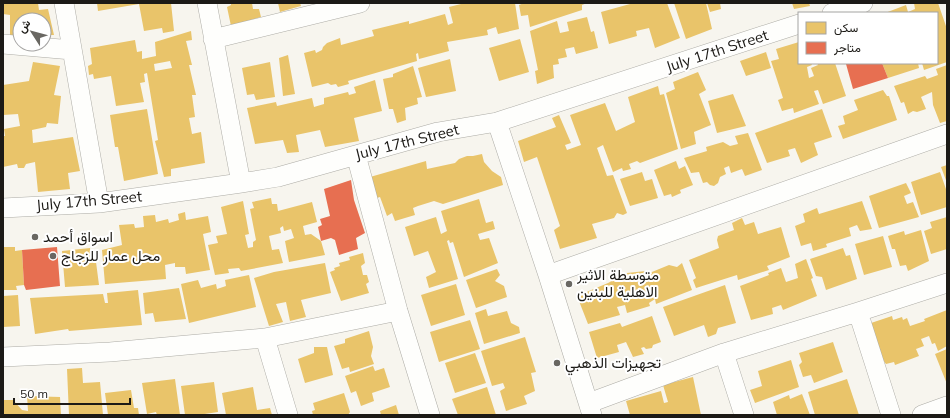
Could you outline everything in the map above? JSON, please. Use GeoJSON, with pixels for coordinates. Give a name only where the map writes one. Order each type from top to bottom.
{"type":"FeatureCollection","features":[{"type":"Feature","properties":{"kind":"street"},"geometry":{"type":"LineString","coordinates":[[64,3],[99,203]]}},
{"type":"Feature","properties":{"kind":"street"},"geometry":{"type":"LineString","coordinates":[[207,3],[241,183]]}},
{"type":"Feature","properties":{"kind":"street"},"geometry":{"type":"LineString","coordinates":[[213,39],[360,3]]}},
{"type":"Feature","properties":{"kind":"street"},"geometry":{"type":"LineString","coordinates":[[835,12],[863,3]]}},
{"type":"Feature","properties":{"kind":"street","name":"July 17th Street"},"geometry":{"type":"LineString","coordinates":[[3,208],[99,203],[278,177],[438,132],[497,122],[798,24]]}},
{"type":"Feature","properties":{"kind":"street"},"geometry":{"type":"LineString","coordinates":[[3,44],[72,50]]}},
{"type":"Feature","properties":{"kind":"street"},"geometry":{"type":"LineString","coordinates":[[497,122],[548,275],[590,409],[724,354],[947,283]]}},
{"type":"Feature","properties":{"kind":"street"},"geometry":{"type":"LineString","coordinates":[[548,275],[947,134]]}},
{"type":"Feature","properties":{"kind":"street"},"geometry":{"type":"LineString","coordinates":[[356,155],[398,310],[430,415]]}},
{"type":"Feature","properties":{"kind":"street"},"geometry":{"type":"LineString","coordinates":[[3,357],[110,352],[265,338],[398,310]]}},
{"type":"Feature","properties":{"kind":"street"},"geometry":{"type":"LineString","coordinates":[[858,312],[891,415]]}},
{"type":"Feature","properties":{"kind":"street"},"geometry":{"type":"LineString","coordinates":[[265,338],[288,415]]}},
{"type":"Feature","properties":{"kind":"street"},"geometry":{"type":"LineString","coordinates":[[724,354],[744,415]]}},
{"type":"Feature","properties":{"kind":"street"},"geometry":{"type":"LineString","coordinates":[[922,415],[947,406]]}},
{"type":"Feature","properties":{"kind":"building: سكن"},"geometry":{"type":"Polygon","coordinates":[[[3,3],[38,3],[39,10],[48,9],[49,12],[12,12],[12,35],[10,35],[10,15],[3,14],[3,3]]]}},
{"type":"Feature","properties":{"kind":"building: سكن"},"geometry":{"type":"Polygon","coordinates":[[[97,3],[171,3],[174,31],[163,33],[162,28],[144,31],[139,4],[98,11],[97,3]]]}},
{"type":"Feature","properties":{"kind":"building: سكن"},"geometry":{"type":"Polygon","coordinates":[[[231,3],[252,3],[253,9],[259,9],[261,17],[231,26],[227,7],[231,5],[231,3]]]}},
{"type":"Feature","properties":{"kind":"building: سكن"},"geometry":{"type":"Polygon","coordinates":[[[278,3],[300,3],[301,6],[280,12],[278,3]]]}},
{"type":"Feature","properties":{"kind":"building: سكن"},"geometry":{"type":"Polygon","coordinates":[[[465,3],[515,3],[519,29],[498,34],[496,27],[487,30],[488,35],[447,42],[449,51],[419,59],[418,53],[416,54],[417,61],[348,81],[349,84],[338,87],[336,84],[331,85],[328,83],[312,87],[304,53],[315,50],[316,53],[322,50],[327,43],[340,38],[341,45],[374,36],[372,30],[409,21],[409,24],[445,14],[448,25],[453,23],[449,7],[465,3]]]}},
{"type":"Feature","properties":{"kind":"building: سكن"},"geometry":{"type":"Polygon","coordinates":[[[524,3],[587,3],[582,5],[582,10],[530,27],[528,15],[521,16],[519,5],[524,3]]]}},
{"type":"Feature","properties":{"kind":"building: سكن"},"geometry":{"type":"Polygon","coordinates":[[[630,3],[667,3],[680,38],[655,48],[649,28],[636,31],[637,36],[609,44],[601,12],[630,3]]]}},
{"type":"Feature","properties":{"kind":"building: سكن"},"geometry":{"type":"Polygon","coordinates":[[[674,3],[706,3],[712,29],[686,39],[674,3]]]}},
{"type":"Feature","properties":{"kind":"building: سكن"},"geometry":{"type":"Polygon","coordinates":[[[707,3],[720,3],[721,9],[710,12],[707,3]]]}},
{"type":"Feature","properties":{"kind":"building: سكن"},"geometry":{"type":"Polygon","coordinates":[[[792,3],[809,3],[810,6],[794,9],[792,3]]]}},
{"type":"Feature","properties":{"kind":"building: سكن"},"geometry":{"type":"Polygon","coordinates":[[[914,3],[938,3],[947,29],[947,62],[924,70],[922,64],[938,64],[938,12],[908,12],[915,9],[914,3]]]}},
{"type":"Feature","properties":{"kind":"building: سكن"},"geometry":{"type":"Polygon","coordinates":[[[906,5],[908,12],[888,12],[906,5]]]}},
{"type":"Feature","properties":{"kind":"building: سكن"},"geometry":{"type":"Polygon","coordinates":[[[587,17],[591,32],[594,31],[598,48],[576,54],[574,47],[565,49],[567,57],[558,59],[559,64],[553,65],[554,78],[537,84],[535,71],[538,70],[530,31],[557,21],[560,33],[569,31],[567,22],[587,17]]]}},
{"type":"Feature","properties":{"kind":"building: سكن"},"geometry":{"type":"Polygon","coordinates":[[[191,31],[192,40],[186,41],[192,65],[189,65],[196,95],[192,95],[195,117],[189,118],[192,134],[201,132],[205,163],[171,169],[171,176],[164,177],[155,141],[158,140],[147,73],[144,74],[145,82],[140,83],[144,102],[116,106],[111,76],[94,79],[93,74],[89,75],[88,66],[92,64],[90,48],[135,40],[137,52],[142,51],[142,59],[156,56],[155,42],[191,31]],[[170,61],[154,64],[155,71],[172,68],[170,61]]]}},
{"type":"Feature","properties":{"kind":"building: سكن"},"geometry":{"type":"Polygon","coordinates":[[[520,39],[529,72],[499,81],[489,48],[520,39]]]}},
{"type":"Feature","properties":{"kind":"building: سكن"},"geometry":{"type":"Polygon","coordinates":[[[798,42],[798,64],[812,65],[807,67],[809,78],[814,76],[811,68],[818,64],[835,64],[846,96],[823,104],[818,90],[814,91],[819,104],[794,113],[793,108],[782,111],[778,100],[783,98],[771,61],[779,59],[776,49],[798,42]]]}},
{"type":"Feature","properties":{"kind":"building: سكن"},"geometry":{"type":"Polygon","coordinates":[[[766,52],[771,68],[746,76],[740,61],[766,52]]]}},
{"type":"Feature","properties":{"kind":"building: سكن"},"geometry":{"type":"Polygon","coordinates":[[[288,55],[295,94],[283,96],[279,58],[288,55]]]}},
{"type":"Feature","properties":{"kind":"building: سكن"},"geometry":{"type":"Polygon","coordinates":[[[450,59],[456,91],[426,97],[418,68],[450,59]]]}},
{"type":"Feature","properties":{"kind":"building: سكن"},"geometry":{"type":"Polygon","coordinates":[[[33,62],[60,66],[54,95],[61,96],[58,124],[47,123],[46,127],[32,130],[33,143],[73,137],[80,171],[68,173],[70,189],[38,192],[35,162],[26,164],[24,168],[18,168],[17,164],[3,167],[4,129],[20,126],[18,114],[3,115],[3,85],[29,81],[33,62]]]}},
{"type":"Feature","properties":{"kind":"building: سكن"},"geometry":{"type":"Polygon","coordinates":[[[270,62],[275,97],[256,100],[254,94],[247,95],[242,68],[270,62]]]}},
{"type":"Feature","properties":{"kind":"building: سكن"},"geometry":{"type":"Polygon","coordinates":[[[882,64],[918,64],[919,68],[888,78],[882,64]]]}},
{"type":"Feature","properties":{"kind":"building: سكن"},"geometry":{"type":"Polygon","coordinates":[[[947,65],[947,121],[940,123],[933,105],[932,92],[921,97],[926,109],[917,112],[913,111],[908,114],[904,102],[901,103],[894,86],[925,76],[927,79],[938,75],[936,69],[947,65]]]}},
{"type":"Feature","properties":{"kind":"building: سكن"},"geometry":{"type":"Polygon","coordinates":[[[413,66],[422,97],[417,98],[418,104],[405,108],[406,120],[397,123],[393,109],[389,109],[383,79],[393,77],[393,74],[413,66]]]}},
{"type":"Feature","properties":{"kind":"building: سكن"},"geometry":{"type":"Polygon","coordinates":[[[698,72],[706,90],[699,94],[711,125],[694,132],[696,144],[681,149],[666,93],[675,89],[673,82],[698,72]]]}},
{"type":"Feature","properties":{"kind":"building: سكن"},"geometry":{"type":"Polygon","coordinates":[[[375,80],[382,111],[354,118],[359,141],[325,147],[320,130],[296,135],[299,152],[287,153],[283,140],[255,144],[247,108],[276,102],[277,106],[312,98],[314,107],[324,104],[324,98],[348,92],[349,95],[356,93],[354,87],[375,80]]]}},
{"type":"Feature","properties":{"kind":"building: سكن"},"geometry":{"type":"Polygon","coordinates":[[[658,86],[660,95],[664,94],[678,149],[640,163],[637,161],[629,164],[631,169],[623,171],[622,168],[613,172],[603,145],[597,148],[607,176],[613,175],[627,213],[623,215],[617,213],[614,218],[592,224],[597,238],[560,249],[554,230],[560,226],[537,157],[524,162],[518,141],[556,127],[552,118],[559,115],[571,143],[565,145],[567,150],[581,145],[570,115],[605,103],[616,131],[635,122],[628,97],[658,86]]]}},
{"type":"Feature","properties":{"kind":"building: سكن"},"geometry":{"type":"Polygon","coordinates":[[[883,90],[887,96],[889,96],[897,120],[843,139],[838,126],[845,124],[843,116],[858,110],[854,100],[883,90]]]}},
{"type":"Feature","properties":{"kind":"building: سكن"},"geometry":{"type":"Polygon","coordinates":[[[733,94],[746,126],[717,133],[708,101],[733,94]]]}},
{"type":"Feature","properties":{"kind":"building: سكن"},"geometry":{"type":"Polygon","coordinates":[[[147,109],[158,174],[124,181],[118,147],[115,147],[110,115],[147,109]]]}},
{"type":"Feature","properties":{"kind":"building: سكن"},"geometry":{"type":"Polygon","coordinates":[[[822,109],[832,137],[814,143],[818,155],[801,163],[795,148],[788,150],[790,156],[767,163],[755,133],[822,109]]]}},
{"type":"Feature","properties":{"kind":"building: سكن"},"geometry":{"type":"Polygon","coordinates":[[[748,133],[762,170],[745,176],[742,169],[731,173],[729,166],[724,168],[726,174],[720,177],[718,183],[714,186],[707,182],[703,183],[699,172],[691,173],[684,158],[707,151],[706,147],[723,142],[730,146],[738,144],[735,136],[748,133]]]}},
{"type":"Feature","properties":{"kind":"building: سكن"},"geometry":{"type":"Polygon","coordinates":[[[482,154],[484,162],[492,171],[501,177],[503,185],[443,204],[434,201],[418,206],[413,208],[415,215],[395,221],[392,213],[387,216],[380,197],[377,198],[370,177],[426,161],[427,169],[455,163],[459,159],[467,156],[482,154]]]}},
{"type":"Feature","properties":{"kind":"building: سكن"},"geometry":{"type":"Polygon","coordinates":[[[676,161],[679,169],[685,166],[693,185],[680,190],[681,193],[672,197],[671,194],[664,196],[654,170],[676,161]]]}},
{"type":"Feature","properties":{"kind":"building: سكن"},"geometry":{"type":"Polygon","coordinates":[[[947,165],[947,183],[941,167],[947,165]]]}},
{"type":"Feature","properties":{"kind":"building: سكن"},"geometry":{"type":"Polygon","coordinates":[[[642,172],[645,181],[652,179],[658,198],[630,206],[620,179],[642,172]]]}},
{"type":"Feature","properties":{"kind":"building: سكن"},"geometry":{"type":"Polygon","coordinates":[[[940,172],[947,192],[947,207],[921,215],[911,182],[940,172]]]}},
{"type":"Feature","properties":{"kind":"building: سكن"},"geometry":{"type":"Polygon","coordinates":[[[906,183],[911,193],[904,196],[907,204],[913,202],[919,217],[879,228],[869,196],[906,183]]]}},
{"type":"Feature","properties":{"kind":"building: سكن"},"geometry":{"type":"Polygon","coordinates":[[[271,198],[272,204],[277,204],[278,211],[312,202],[317,222],[303,226],[305,235],[311,234],[321,241],[325,255],[289,262],[285,241],[294,238],[291,229],[284,231],[283,226],[280,228],[281,233],[269,236],[272,250],[279,249],[283,263],[241,271],[239,268],[228,269],[229,273],[215,275],[208,245],[218,243],[216,236],[227,234],[221,207],[243,201],[249,234],[245,235],[248,248],[253,247],[253,242],[256,240],[250,209],[254,208],[252,202],[271,198]]]}},
{"type":"Feature","properties":{"kind":"building: سكن"},"geometry":{"type":"Polygon","coordinates":[[[479,199],[486,223],[493,221],[495,229],[478,234],[480,240],[489,238],[498,263],[464,277],[453,242],[450,243],[449,240],[447,241],[458,279],[429,288],[426,277],[436,272],[428,251],[414,256],[405,227],[436,217],[441,234],[447,231],[441,211],[479,199]]]}},
{"type":"Feature","properties":{"kind":"building: سكن"},"geometry":{"type":"Polygon","coordinates":[[[862,201],[872,229],[860,231],[857,225],[849,228],[851,236],[826,244],[827,247],[813,251],[811,243],[801,246],[795,226],[805,222],[803,214],[817,208],[819,214],[862,201]]]}},
{"type":"Feature","properties":{"kind":"building: سكن"},"geometry":{"type":"Polygon","coordinates":[[[185,212],[186,220],[208,216],[211,232],[203,234],[210,270],[186,274],[185,267],[175,267],[175,263],[165,265],[166,279],[105,284],[102,250],[122,245],[119,225],[134,224],[135,228],[144,227],[143,216],[155,215],[156,222],[168,219],[169,223],[179,220],[178,214],[185,212]]]}},
{"type":"Feature","properties":{"kind":"building: سكن"},"geometry":{"type":"Polygon","coordinates":[[[947,217],[947,249],[931,254],[924,231],[932,228],[930,222],[947,217]]]}},
{"type":"Feature","properties":{"kind":"building: سكن"},"geometry":{"type":"Polygon","coordinates":[[[742,218],[745,225],[754,222],[758,234],[781,227],[790,257],[767,266],[769,270],[738,280],[737,275],[696,288],[693,280],[696,278],[689,260],[719,248],[717,240],[718,236],[734,230],[732,223],[742,218]]]}},
{"type":"Feature","properties":{"kind":"building: سكن"},"geometry":{"type":"Polygon","coordinates":[[[921,230],[929,261],[908,271],[906,265],[900,266],[895,249],[892,249],[888,236],[904,231],[905,235],[921,230]]]}},
{"type":"Feature","properties":{"kind":"building: سكن"},"geometry":{"type":"Polygon","coordinates":[[[883,236],[892,267],[864,275],[855,244],[883,236]]]}},
{"type":"Feature","properties":{"kind":"building: سكن"},"geometry":{"type":"Polygon","coordinates":[[[3,247],[15,247],[15,251],[22,250],[24,285],[16,286],[17,290],[3,289],[3,247]]]}},
{"type":"Feature","properties":{"kind":"building: سكن"},"geometry":{"type":"Polygon","coordinates":[[[90,248],[91,262],[96,262],[99,285],[65,287],[62,251],[90,248]]]}},
{"type":"Feature","properties":{"kind":"building: سكن"},"geometry":{"type":"Polygon","coordinates":[[[843,248],[846,256],[850,255],[857,279],[826,290],[822,277],[816,276],[810,259],[843,248]]]}},
{"type":"Feature","properties":{"kind":"building: سكن"},"geometry":{"type":"Polygon","coordinates":[[[363,253],[365,263],[361,266],[363,275],[367,275],[369,282],[366,284],[369,293],[341,301],[330,272],[335,270],[334,268],[340,266],[339,263],[350,260],[349,257],[363,253]]]}},
{"type":"Feature","properties":{"kind":"building: سكن"},"geometry":{"type":"Polygon","coordinates":[[[806,259],[813,278],[811,279],[817,296],[783,310],[781,305],[772,308],[773,314],[751,320],[740,286],[769,275],[768,273],[781,268],[786,282],[798,278],[795,264],[806,259]]]}},
{"type":"Feature","properties":{"kind":"building: سكن"},"geometry":{"type":"Polygon","coordinates":[[[325,263],[331,293],[301,300],[306,317],[290,321],[286,302],[276,304],[283,322],[269,326],[254,278],[274,272],[325,263]]]}},
{"type":"Feature","properties":{"kind":"building: سكن"},"geometry":{"type":"Polygon","coordinates":[[[682,263],[692,290],[656,304],[655,299],[649,303],[650,306],[627,313],[625,305],[617,307],[620,315],[588,324],[577,296],[627,273],[646,271],[647,274],[669,265],[677,267],[682,263]]]}},
{"type":"Feature","properties":{"kind":"building: سكن"},"geometry":{"type":"Polygon","coordinates":[[[497,269],[500,275],[495,281],[504,286],[507,297],[476,308],[466,280],[497,269]]]}},
{"type":"Feature","properties":{"kind":"building: سكن"},"geometry":{"type":"Polygon","coordinates":[[[249,275],[256,307],[189,323],[181,284],[198,280],[201,288],[216,284],[217,289],[226,286],[225,280],[249,275]]]}},
{"type":"Feature","properties":{"kind":"building: سكن"},"geometry":{"type":"Polygon","coordinates":[[[456,284],[465,315],[431,326],[421,295],[456,284]]]}},
{"type":"Feature","properties":{"kind":"building: سكن"},"geometry":{"type":"Polygon","coordinates":[[[725,285],[736,323],[718,328],[716,334],[708,337],[704,325],[674,336],[663,307],[725,285]]]}},
{"type":"Feature","properties":{"kind":"building: سكن"},"geometry":{"type":"Polygon","coordinates":[[[179,288],[186,319],[155,322],[153,313],[145,314],[143,293],[179,288]]]}},
{"type":"Feature","properties":{"kind":"building: سكن"},"geometry":{"type":"Polygon","coordinates":[[[138,290],[142,325],[69,331],[68,329],[35,334],[30,298],[103,294],[105,303],[108,303],[107,293],[138,290]]]}},
{"type":"Feature","properties":{"kind":"building: سكن"},"geometry":{"type":"Polygon","coordinates":[[[18,295],[20,326],[3,327],[3,296],[18,295]]]}},
{"type":"Feature","properties":{"kind":"building: سكن"},"geometry":{"type":"Polygon","coordinates":[[[486,309],[488,316],[507,311],[511,323],[519,327],[520,333],[484,344],[475,313],[486,309]]]}},
{"type":"Feature","properties":{"kind":"building: سكن"},"geometry":{"type":"Polygon","coordinates":[[[947,310],[947,346],[938,351],[935,343],[932,344],[929,336],[921,339],[924,346],[916,349],[919,356],[895,365],[894,362],[886,364],[882,359],[871,323],[892,316],[893,320],[902,317],[903,320],[907,318],[910,326],[925,321],[924,319],[947,310]]]}},
{"type":"Feature","properties":{"kind":"building: سكن"},"geometry":{"type":"Polygon","coordinates":[[[652,316],[661,342],[653,345],[652,348],[641,348],[644,354],[633,357],[626,342],[617,345],[619,352],[597,358],[589,332],[620,323],[622,327],[652,316]]]}},
{"type":"Feature","properties":{"kind":"building: سكن"},"geometry":{"type":"Polygon","coordinates":[[[470,320],[480,349],[439,362],[430,332],[470,320]]]}},
{"type":"Feature","properties":{"kind":"building: سكن"},"geometry":{"type":"Polygon","coordinates":[[[369,331],[373,347],[371,356],[374,364],[350,372],[349,367],[342,369],[334,346],[345,343],[345,339],[369,331]]]}},
{"type":"Feature","properties":{"kind":"building: سكن"},"geometry":{"type":"Polygon","coordinates":[[[525,337],[536,372],[531,373],[535,391],[524,396],[527,404],[506,411],[500,391],[505,388],[503,383],[492,386],[481,351],[525,337]]]}},
{"type":"Feature","properties":{"kind":"building: سكن"},"geometry":{"type":"Polygon","coordinates":[[[833,342],[843,372],[814,383],[811,375],[803,377],[799,365],[802,362],[799,353],[833,342]]]}},
{"type":"Feature","properties":{"kind":"building: سكن"},"geometry":{"type":"Polygon","coordinates":[[[314,347],[327,347],[333,375],[305,383],[298,359],[314,353],[314,347]]]}},
{"type":"Feature","properties":{"kind":"building: سكن"},"geometry":{"type":"Polygon","coordinates":[[[947,349],[947,384],[935,354],[947,349]]]}},
{"type":"Feature","properties":{"kind":"building: سكن"},"geometry":{"type":"Polygon","coordinates":[[[475,353],[486,383],[455,393],[445,363],[475,353]]]}},
{"type":"Feature","properties":{"kind":"building: سكن"},"geometry":{"type":"Polygon","coordinates":[[[791,360],[799,387],[755,403],[750,390],[762,386],[758,371],[791,360]]]}},
{"type":"Feature","properties":{"kind":"building: سكن"},"geometry":{"type":"Polygon","coordinates":[[[373,366],[375,371],[384,368],[390,387],[372,393],[374,401],[361,406],[356,391],[351,393],[345,376],[373,366]]]}},
{"type":"Feature","properties":{"kind":"building: سكن"},"geometry":{"type":"Polygon","coordinates":[[[82,368],[83,383],[100,382],[103,415],[69,415],[67,369],[82,368]]]}},
{"type":"Feature","properties":{"kind":"building: سكن"},"geometry":{"type":"Polygon","coordinates":[[[693,377],[701,415],[630,415],[626,401],[661,391],[664,403],[668,402],[663,385],[693,377]]]}},
{"type":"Feature","properties":{"kind":"building: سكن"},"geometry":{"type":"Polygon","coordinates":[[[175,379],[180,415],[157,415],[156,412],[147,414],[142,383],[175,379]]]}},
{"type":"Feature","properties":{"kind":"building: سكن"},"geometry":{"type":"Polygon","coordinates":[[[847,379],[859,415],[815,415],[808,392],[847,379]]]}},
{"type":"Feature","properties":{"kind":"building: سكن"},"geometry":{"type":"Polygon","coordinates":[[[214,382],[218,412],[185,415],[181,386],[214,382]]]}},
{"type":"Feature","properties":{"kind":"building: سكن"},"geometry":{"type":"Polygon","coordinates":[[[253,387],[257,410],[270,408],[272,415],[226,415],[222,393],[253,387]]]}},
{"type":"Feature","properties":{"kind":"building: سكن"},"geometry":{"type":"Polygon","coordinates":[[[487,387],[496,415],[458,415],[452,399],[487,387]]]}},
{"type":"Feature","properties":{"kind":"building: سكن"},"geometry":{"type":"Polygon","coordinates":[[[131,390],[134,408],[138,408],[139,415],[108,415],[105,393],[131,390]]]}},
{"type":"Feature","properties":{"kind":"building: سكن"},"geometry":{"type":"Polygon","coordinates":[[[344,393],[350,412],[348,415],[313,415],[312,411],[315,410],[313,403],[344,393]]]}},
{"type":"Feature","properties":{"kind":"building: سكن"},"geometry":{"type":"Polygon","coordinates":[[[802,394],[810,415],[777,415],[773,402],[789,395],[790,399],[802,394]]]}},
{"type":"Feature","properties":{"kind":"building: سكن"},"geometry":{"type":"Polygon","coordinates":[[[27,396],[60,397],[61,415],[3,415],[3,400],[13,400],[22,410],[28,411],[27,396]]]}},
{"type":"Feature","properties":{"kind":"building: سكن"},"geometry":{"type":"Polygon","coordinates":[[[396,405],[399,415],[381,415],[380,411],[396,405]]]}},
{"type":"Feature","properties":{"kind":"building: متاجر"},"geometry":{"type":"Polygon","coordinates":[[[846,64],[882,64],[888,78],[853,89],[846,64]]]}},
{"type":"Feature","properties":{"kind":"building: متاجر"},"geometry":{"type":"Polygon","coordinates":[[[351,180],[354,200],[365,233],[356,238],[358,249],[339,255],[335,240],[331,238],[321,241],[318,227],[322,225],[320,219],[330,216],[324,189],[351,180]]]}},
{"type":"Feature","properties":{"kind":"building: متاجر"},"geometry":{"type":"Polygon","coordinates":[[[57,247],[60,286],[26,290],[24,285],[22,250],[57,247]]]}},
{"type":"Feature","properties":{"kind":"place","name":"اسواق أحمد"},"geometry":{"type":"Point","coordinates":[35,237]}},
{"type":"Feature","properties":{"kind":"place","name":"محل عمار للزجاج"},"geometry":{"type":"Point","coordinates":[53,256]}},
{"type":"Feature","properties":{"kind":"place","name":"متوسطة الاثير الاهلية للبنين"},"geometry":{"type":"Point","coordinates":[569,284]}},
{"type":"Feature","properties":{"kind":"place","name":"تجهيزات الذهبي"},"geometry":{"type":"Point","coordinates":[557,363]}}]}
